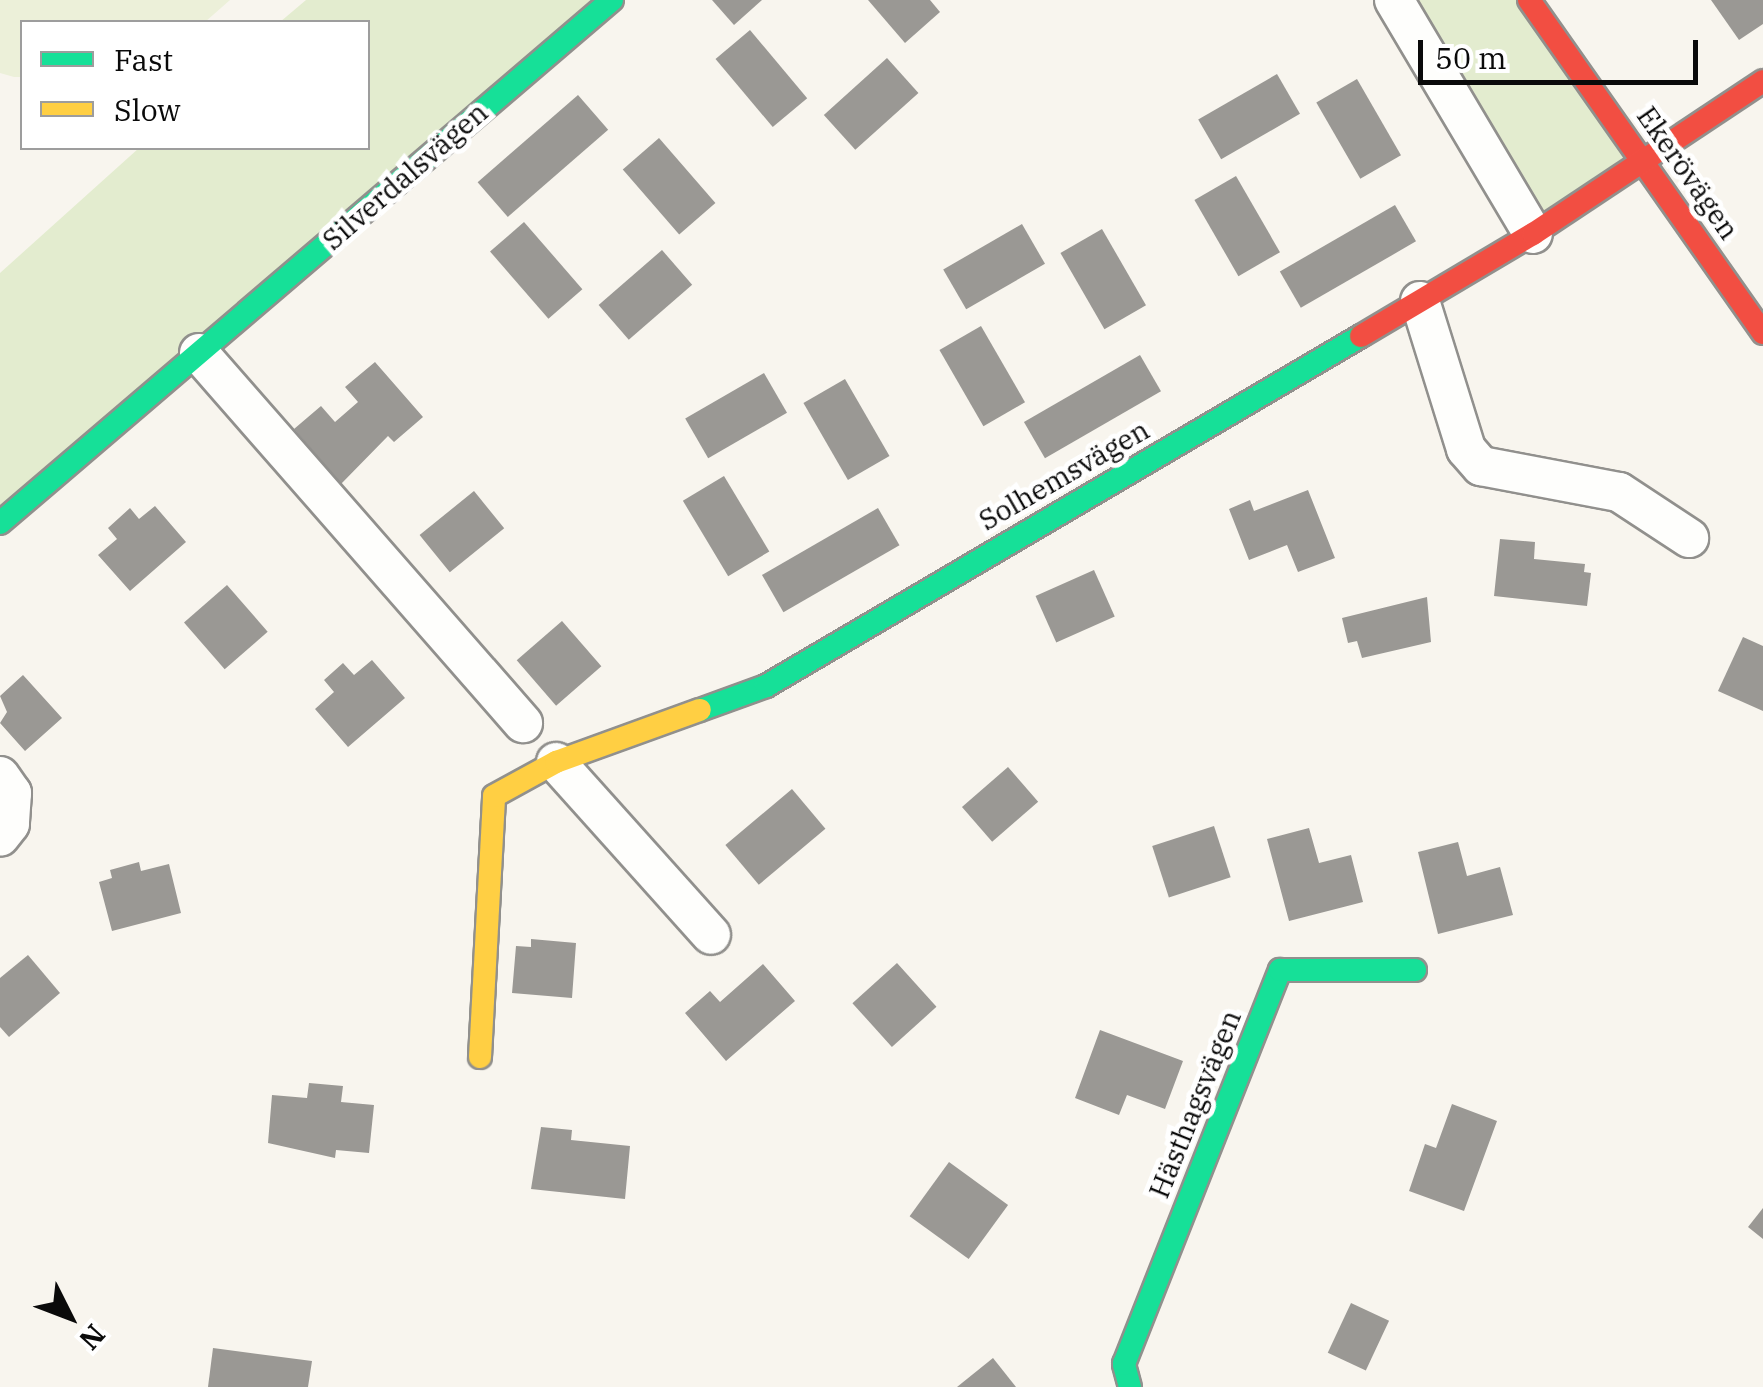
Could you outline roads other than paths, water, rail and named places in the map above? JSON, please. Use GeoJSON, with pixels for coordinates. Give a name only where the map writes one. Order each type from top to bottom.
{"type":"FeatureCollection","features":[{"type":"Feature","properties":{"kind":"street","name":"Silverdalsvägen"},"geometry":{"type":"LineString","coordinates":[[0,523],[612,0]]}},
{"type":"Feature","properties":{"kind":"street"},"geometry":{"type":"LineString","coordinates":[[1394,0],[1533,234]]}},
{"type":"Feature","properties":{"kind":"street","name":"Ekerövägen"},"geometry":{"type":"LineString","coordinates":[[1530,0],[1763,332]]}},
{"type":"Feature","properties":{"kind":"street","name":"Solhemsvägen"},"geometry":{"type":"LineString","coordinates":[[480,1057],[494,796],[556,762],[766,686],[1533,234],[1763,82]]}},
{"type":"Feature","properties":{"kind":"street"},"geometry":{"type":"LineString","coordinates":[[1420,301],[1466,449],[1481,466],[1619,492],[1688,538]]}},
{"type":"Feature","properties":{"kind":"street"},"geometry":{"type":"LineString","coordinates":[[199,354],[523,723]]}},
{"type":"Feature","properties":{"kind":"street"},"geometry":{"type":"LineString","coordinates":[[556,762],[711,935]]}},
{"type":"Feature","properties":{"kind":"street"},"geometry":{"type":"LineString","coordinates":[[0,776],[12,793],[10,824],[0,837]]}},
{"type":"Feature","properties":{"kind":"street","name":"Hästhagsvägen"},"geometry":{"type":"LineString","coordinates":[[1130,1387],[1124,1364],[1280,970],[1416,970]]}}]}
